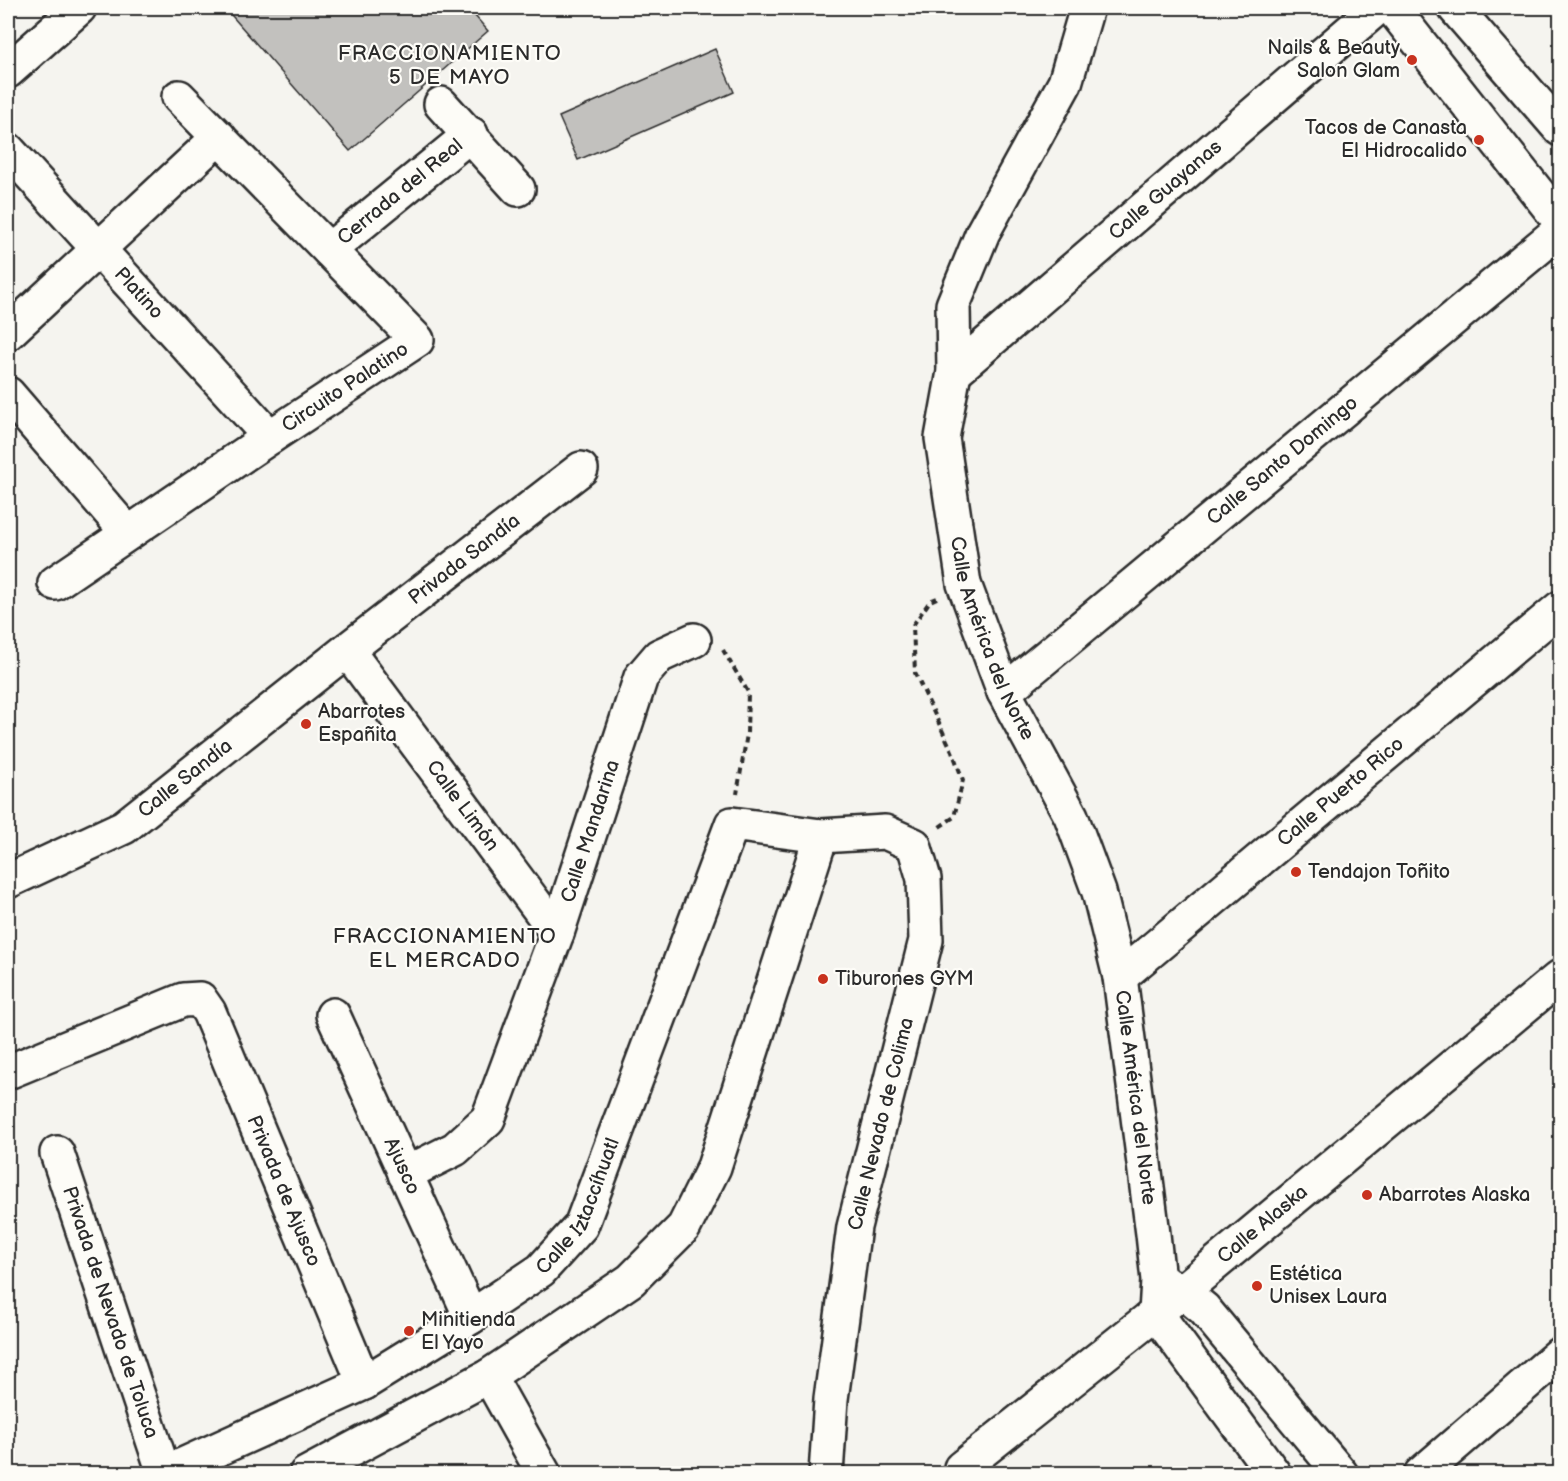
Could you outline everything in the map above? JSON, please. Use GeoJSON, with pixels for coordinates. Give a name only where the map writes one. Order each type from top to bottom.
{"type":"FeatureCollection","features":[{"type":"Feature","properties":{"kind":"street"},"geometry":{"type":"LineString","coordinates":[[8,71],[79,8]]}},
{"type":"Feature","properties":{"kind":"street","name":"Calle América del Norte"},"geometry":{"type":"LineString","coordinates":[[1087,8],[1065,83],[982,232],[953,305],[954,372],[942,438],[964,584],[1004,692],[1071,816],[1099,892],[1120,977],[1170,1286]]}},
{"type":"Feature","properties":{"kind":"street","name":"Calle Guayanas"},"geometry":{"type":"LineString","coordinates":[[954,372],[1377,8]]}},
{"type":"Feature","properties":{"kind":"street"},"geometry":{"type":"LineString","coordinates":[[1392,8],[1560,221]]}},
{"type":"Feature","properties":{"kind":"street"},"geometry":{"type":"LineString","coordinates":[[1455,8],[1560,129]]}},
{"type":"Feature","properties":{"kind":"street","name":"Circuito Palatino"},"geometry":{"type":"LineString","coordinates":[[55,583],[417,340],[179,97]]}},
{"type":"Feature","properties":{"kind":"street","name":"Cerrada del Real"},"geometry":{"type":"LineString","coordinates":[[441,104],[471,134],[518,189]]}},
{"type":"Feature","properties":{"kind":"street","name":"Cerrada del Real"},"geometry":{"type":"LineString","coordinates":[[329,249],[471,134]]}},
{"type":"Feature","properties":{"kind":"street"},"geometry":{"type":"LineString","coordinates":[[8,333],[219,137]]}},
{"type":"Feature","properties":{"kind":"street","name":"Platino"},"geometry":{"type":"LineString","coordinates":[[8,150],[270,437]]}},
{"type":"Feature","properties":{"kind":"street","name":"Calle Santo Domingo"},"geometry":{"type":"LineString","coordinates":[[1004,692],[1560,230]]}},
{"type":"Feature","properties":{"kind":"street"},"geometry":{"type":"LineString","coordinates":[[8,394],[128,533]]}},
{"type":"Feature","properties":{"kind":"street","name":"Privada Sandía"},"geometry":{"type":"LineString","coordinates":[[347,650],[581,469]]}},
{"type":"Feature","properties":{"kind":"street","name":"Calle Puerto Rico"},"geometry":{"type":"LineString","coordinates":[[1120,977],[1560,608]]}},
{"type":"Feature","properties":{"kind":"street","name":"Calle Mandarina"},"geometry":{"type":"LineString","coordinates":[[405,1174],[454,1149],[489,1119],[557,933],[640,677],[659,656],[694,640]]}},
{"type":"Feature","properties":{"kind":"street","name":"Calle Sandía"},"geometry":{"type":"LineString","coordinates":[[8,881],[124,827],[347,650]]}},
{"type":"Feature","properties":{"kind":"street","name":"Calle Limón"},"geometry":{"type":"LineString","coordinates":[[347,650],[557,933]]}},
{"type":"Feature","properties":{"kind":"street"},"geometry":{"type":"LineString","coordinates":[[732,824],[821,836],[885,832],[914,845]]}},
{"type":"Feature","properties":{"kind":"street","name":"Calle Iztaccíhuatl"},"geometry":{"type":"LineString","coordinates":[[163,1473],[364,1383],[471,1317],[541,1270],[581,1226],[732,824]]}},
{"type":"Feature","properties":{"kind":"street"},"geometry":{"type":"LineString","coordinates":[[306,1473],[489,1376],[631,1280],[684,1227],[714,1167],[821,836]]}},
{"type":"Feature","properties":{"kind":"street","name":"Calle Nevado de Colima"},"geometry":{"type":"LineString","coordinates":[[826,1473],[831,1399],[854,1227],[926,940],[924,879],[914,845]]}},
{"type":"Feature","properties":{"kind":"street","name":"Calle Alaska"},"geometry":{"type":"LineString","coordinates":[[962,1471],[1156,1313],[1170,1286],[1560,977]]}},
{"type":"Feature","properties":{"kind":"street","name":"Privada de Ajusco"},"geometry":{"type":"LineString","coordinates":[[8,1072],[183,1000],[200,999],[209,1012],[364,1383]]}},
{"type":"Feature","properties":{"kind":"street","name":"Ajusco"},"geometry":{"type":"LineString","coordinates":[[333,1015],[471,1317]]}},
{"type":"Feature","properties":{"kind":"street","name":"Privada de Nevado de Toluca"},"geometry":{"type":"LineString","coordinates":[[57,1153],[163,1473]]}},
{"type":"Feature","properties":{"kind":"street"},"geometry":{"type":"LineString","coordinates":[[1170,1286],[1204,1310],[1341,1473]]}},
{"type":"Feature","properties":{"kind":"street"},"geometry":{"type":"LineString","coordinates":[[1156,1313],[1274,1473]]}},
{"type":"Feature","properties":{"kind":"street"},"geometry":{"type":"LineString","coordinates":[[1421,1473],[1560,1354]]}},
{"type":"Feature","properties":{"kind":"street"},"geometry":{"type":"LineString","coordinates":[[489,1376],[544,1473]]}},
{"type":"Feature","properties":{"kind":"path"},"geometry":{"type":"LineString","coordinates":[[914,845],[954,817],[963,780],[915,673],[913,625],[930,602],[964,584]]}},
{"type":"Feature","properties":{"kind":"path"},"geometry":{"type":"LineString","coordinates":[[694,640],[722,649],[748,692],[747,734],[732,824]]}},
{"type":"Feature","properties":{"kind":"building"},"geometry":{"type":"Polygon","coordinates":[[[225,8],[468,8],[488,31],[350,151],[225,8]]]}},
{"type":"Feature","properties":{"kind":"building"},"geometry":{"type":"Polygon","coordinates":[[[715,49],[734,92],[578,160],[559,117],[715,49]]]}},
{"type":"Feature","properties":{"kind":"place","name":"Nails & Beauty Salon Glam"},"geometry":{"type":"Point","coordinates":[1412,60]}},
{"type":"Feature","properties":{"kind":"place","name":"Tacos de Canasta El Hidrocalido"},"geometry":{"type":"Point","coordinates":[1479,140]}},
{"type":"Feature","properties":{"kind":"place","name":"Abarrotes Españita"},"geometry":{"type":"Point","coordinates":[306,724]}},
{"type":"Feature","properties":{"kind":"place","name":"Tendajon Toñito"},"geometry":{"type":"Point","coordinates":[1296,872]}},
{"type":"Feature","properties":{"kind":"place","name":"Tiburones GYM"},"geometry":{"type":"Point","coordinates":[823,979]}},
{"type":"Feature","properties":{"kind":"place","name":"Abarrotes Alaska"},"geometry":{"type":"Point","coordinates":[1367,1195]}},
{"type":"Feature","properties":{"kind":"place","name":"Estética Unisex Laura"},"geometry":{"type":"Point","coordinates":[1257,1286]}},
{"type":"Feature","properties":{"kind":"place","name":"Minitienda El Yayo"},"geometry":{"type":"Point","coordinates":[409,1331]}},
{"type":"Feature","properties":{"kind":"district","name":"FRACCIONAMIENTO 5 DE MAYO"},"geometry":{"type":"Point","coordinates":[450,65]}},
{"type":"Feature","properties":{"kind":"district","name":"FRACCIONAMIENTO EL MERCADO"},"geometry":{"type":"Point","coordinates":[445,948]}}]}
